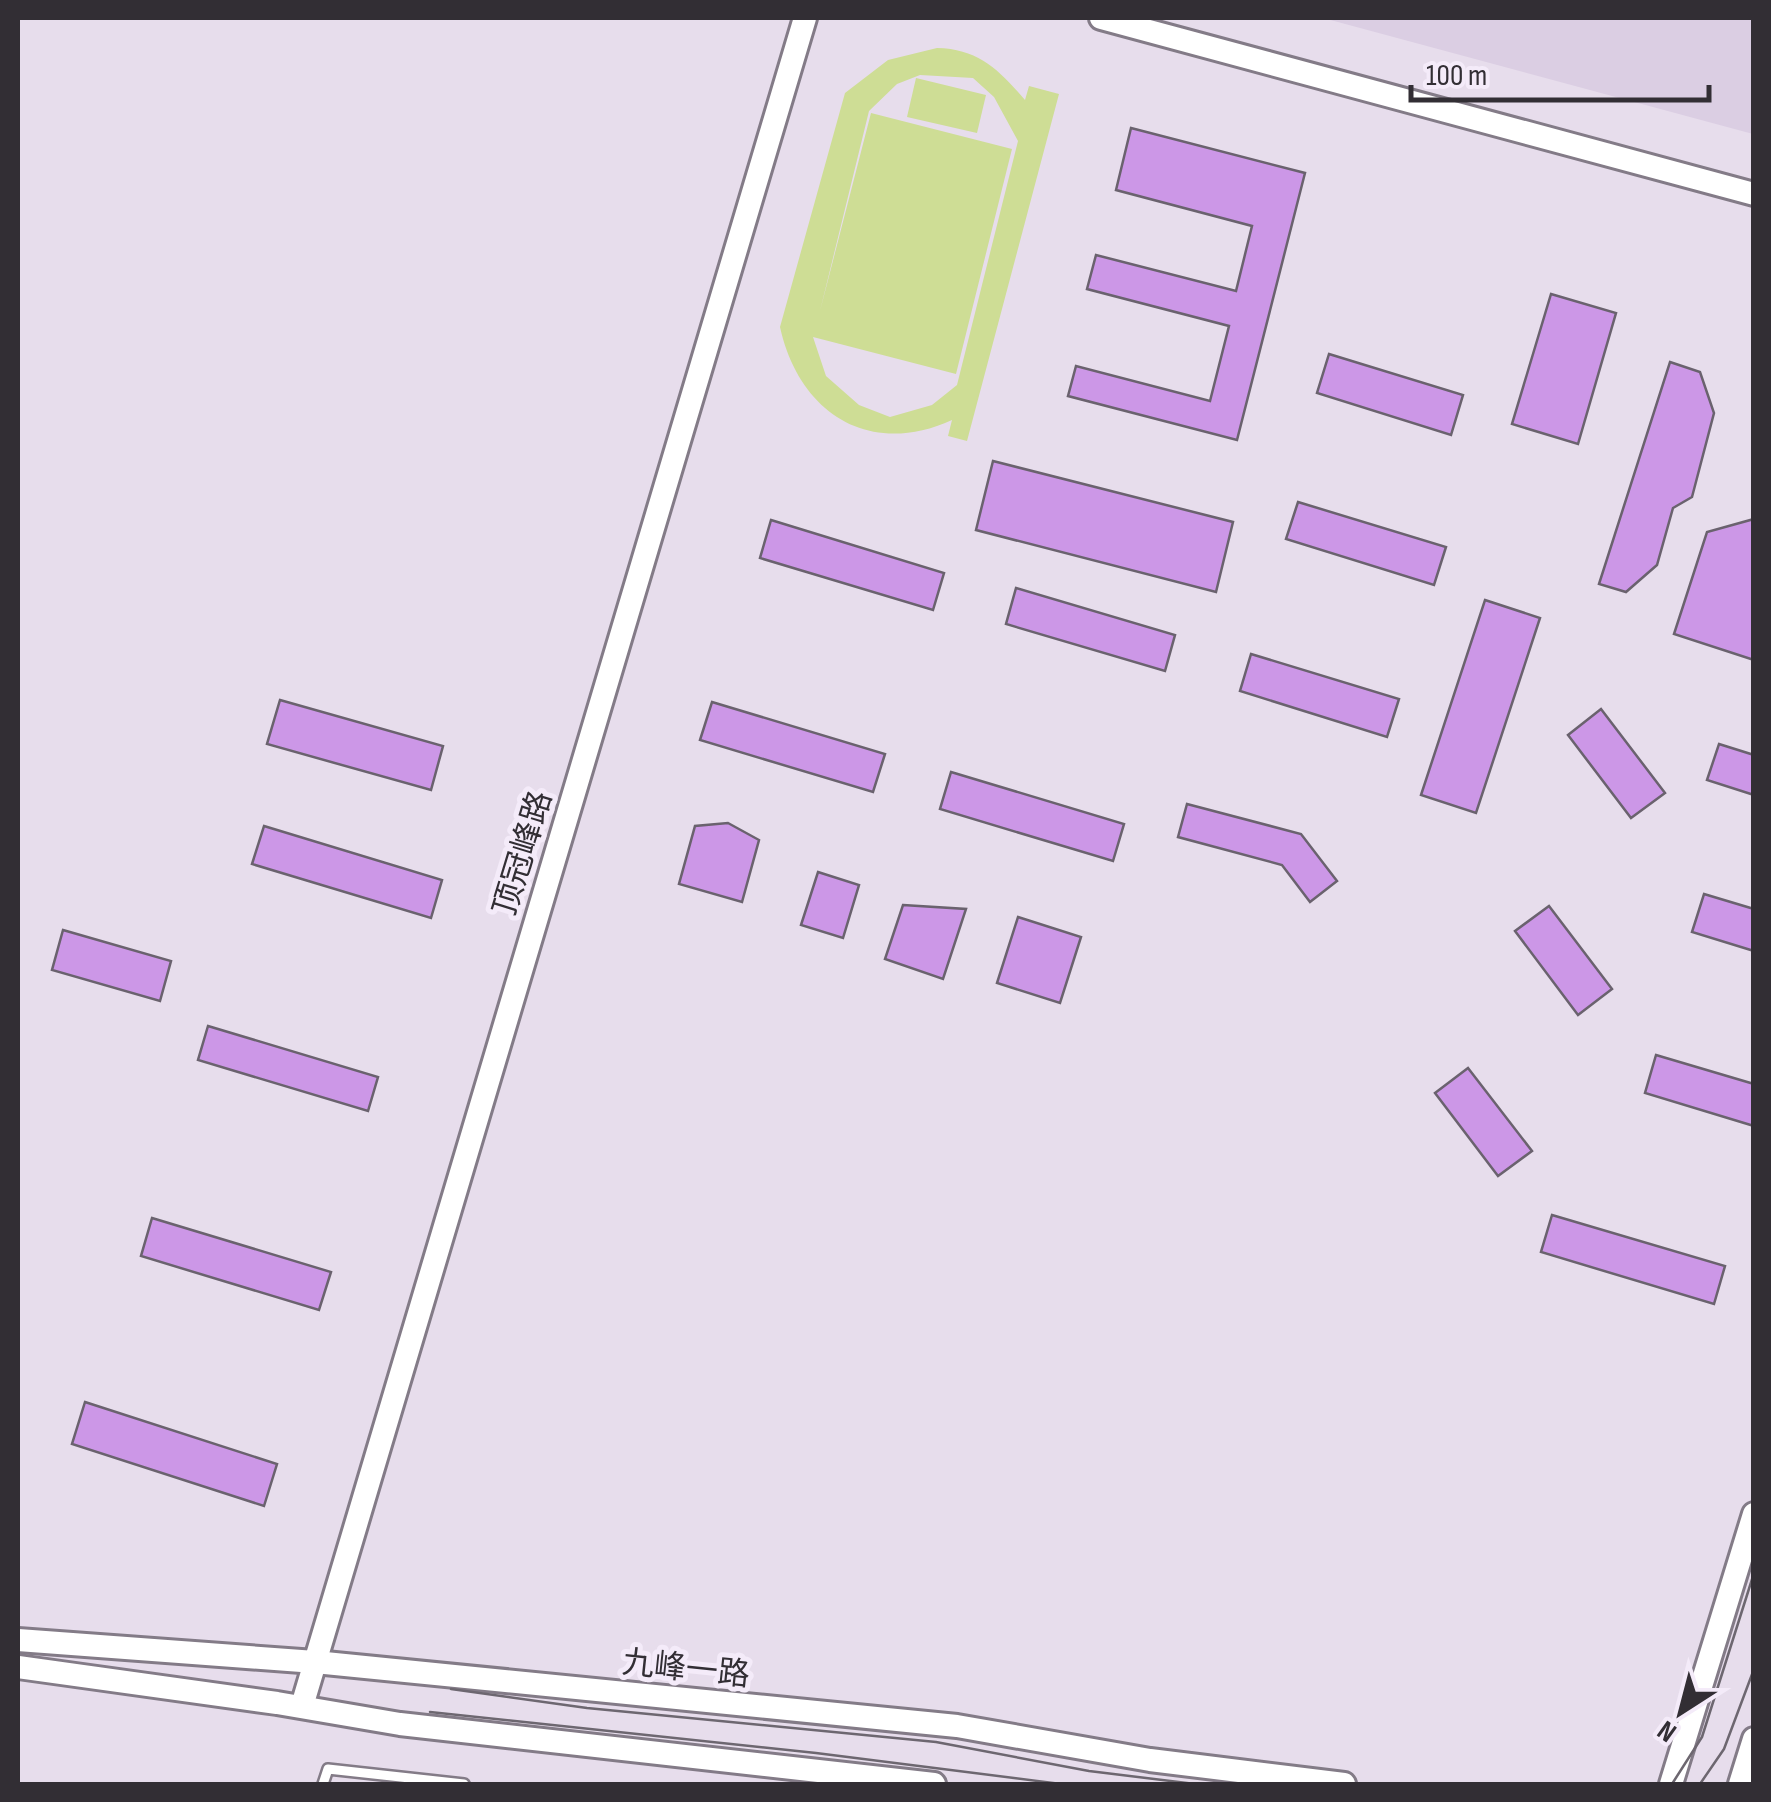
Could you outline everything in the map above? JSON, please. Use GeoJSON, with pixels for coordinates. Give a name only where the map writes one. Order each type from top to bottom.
{"type":"FeatureCollection","features":[{"type":"Feature","properties":{"kind":"street","name":"顶冠峰路"},"geometry":{"type":"LineString","coordinates":[[302,1706],[805,18]]}},
{"type":"Feature","properties":{"kind":"street"},"geometry":{"type":"LineString","coordinates":[[1101,18],[1754,194]]}},
{"type":"Feature","properties":{"kind":"street"},"geometry":{"type":"LineString","coordinates":[[1671,1784],[1754,1514]]}},
{"type":"Feature","properties":{"kind":"street","name":"九峰一路"},"geometry":{"type":"LineString","coordinates":[[18,1640],[315,1662],[958,1726],[1150,1760],[1344,1784]]}},
{"type":"Feature","properties":{"kind":"street"},"geometry":{"type":"LineString","coordinates":[[18,1667],[302,1706],[400,1724],[934,1784]]}},
{"type":"Feature","properties":{"kind":"street"},"geometry":{"type":"LineString","coordinates":[[1740,1784],[1754,1739]]}},
{"type":"Feature","properties":{"kind":"lane"},"geometry":{"type":"LineString","coordinates":[[322,1784],[328,1769],[464,1784]]}},
{"type":"Feature","properties":{"kind":"shaded area"},"geometry":{"type":"Polygon","coordinates":[[[1323,18],[1753,18],[1753,134],[1323,18]]]}},
{"type":"Feature","properties":{"kind":"green space"},"geometry":{"type":"Polygon","coordinates":[[[937,48],[952,49],[987,63],[1025,100],[1029,86],[1059,94],[967,441],[948,436],[952,420],[893,434],[866,430],[842,420],[803,383],[789,357],[780,327],[845,93],[888,60],[937,48]],[[920,75],[897,84],[869,111],[820,311],[871,113],[1012,149],[956,374],[813,337],[826,376],[859,405],[890,417],[932,405],[957,385],[1018,141],[994,97],[973,78],[920,75]]]}},
{"type":"Feature","properties":{"kind":"green space"},"geometry":{"type":"Polygon","coordinates":[[[916,78],[986,95],[977,133],[907,117],[916,78]]]}},
{"type":"Feature","properties":{"kind":"building"},"geometry":{"type":"Polygon","coordinates":[[[1131,128],[1305,173],[1237,440],[1068,396],[1076,366],[1210,401],[1229,326],[1087,289],[1096,255],[1236,291],[1252,226],[1116,190],[1131,128]]]}},
{"type":"Feature","properties":{"kind":"building"},"geometry":{"type":"Polygon","coordinates":[[[1551,294],[1616,313],[1578,444],[1512,424],[1551,294]]]}},
{"type":"Feature","properties":{"kind":"building"},"geometry":{"type":"Polygon","coordinates":[[[1329,354],[1463,395],[1451,435],[1317,393],[1329,354]]]}},
{"type":"Feature","properties":{"kind":"building"},"geometry":{"type":"Polygon","coordinates":[[[1670,362],[1700,372],[1714,413],[1692,497],[1673,508],[1657,565],[1626,592],[1599,584],[1670,362]]]}},
{"type":"Feature","properties":{"kind":"building"},"geometry":{"type":"Polygon","coordinates":[[[993,461],[1233,522],[1216,592],[976,530],[993,461]]]}},
{"type":"Feature","properties":{"kind":"building"},"geometry":{"type":"Polygon","coordinates":[[[1298,502],[1446,547],[1434,585],[1286,539],[1298,502]]]}},
{"type":"Feature","properties":{"kind":"building"},"geometry":{"type":"Polygon","coordinates":[[[1754,519],[1754,660],[1674,634],[1707,532],[1754,519]]]}},
{"type":"Feature","properties":{"kind":"building"},"geometry":{"type":"Polygon","coordinates":[[[771,520],[944,573],[933,610],[760,558],[771,520]]]}},
{"type":"Feature","properties":{"kind":"building"},"geometry":{"type":"Polygon","coordinates":[[[1016,588],[1175,635],[1165,671],[1006,624],[1016,588]]]}},
{"type":"Feature","properties":{"kind":"building"},"geometry":{"type":"Polygon","coordinates":[[[1485,600],[1540,618],[1476,813],[1421,795],[1485,600]]]}},
{"type":"Feature","properties":{"kind":"building"},"geometry":{"type":"Polygon","coordinates":[[[1251,654],[1399,699],[1387,737],[1240,691],[1251,654]]]}},
{"type":"Feature","properties":{"kind":"building"},"geometry":{"type":"Polygon","coordinates":[[[280,700],[443,746],[431,790],[267,744],[280,700]]]}},
{"type":"Feature","properties":{"kind":"building"},"geometry":{"type":"Polygon","coordinates":[[[712,702],[885,754],[873,792],[700,740],[712,702]]]}},
{"type":"Feature","properties":{"kind":"building"},"geometry":{"type":"Polygon","coordinates":[[[1601,709],[1665,793],[1631,818],[1568,735],[1601,709]]]}},
{"type":"Feature","properties":{"kind":"building"},"geometry":{"type":"Polygon","coordinates":[[[1719,744],[1754,755],[1754,795],[1707,780],[1719,744]]]}},
{"type":"Feature","properties":{"kind":"building"},"geometry":{"type":"Polygon","coordinates":[[[951,772],[1124,824],[1113,861],[940,809],[951,772]]]}},
{"type":"Feature","properties":{"kind":"building"},"geometry":{"type":"Polygon","coordinates":[[[1187,804],[1301,834],[1337,881],[1310,902],[1282,865],[1178,837],[1187,804]]]}},
{"type":"Feature","properties":{"kind":"building"},"geometry":{"type":"Polygon","coordinates":[[[728,823],[759,840],[742,902],[679,884],[695,826],[728,823]]]}},
{"type":"Feature","properties":{"kind":"building"},"geometry":{"type":"Polygon","coordinates":[[[264,826],[442,880],[431,918],[252,864],[264,826]]]}},
{"type":"Feature","properties":{"kind":"building"},"geometry":{"type":"Polygon","coordinates":[[[818,872],[859,885],[843,938],[801,925],[818,872]]]}},
{"type":"Feature","properties":{"kind":"building"},"geometry":{"type":"Polygon","coordinates":[[[1704,894],[1754,909],[1754,951],[1692,932],[1704,894]]]}},
{"type":"Feature","properties":{"kind":"building"},"geometry":{"type":"Polygon","coordinates":[[[903,905],[966,909],[943,979],[885,959],[903,905]]]}},
{"type":"Feature","properties":{"kind":"building"},"geometry":{"type":"Polygon","coordinates":[[[1549,906],[1612,989],[1578,1015],[1515,931],[1549,906]]]}},
{"type":"Feature","properties":{"kind":"building"},"geometry":{"type":"Polygon","coordinates":[[[1018,917],[1081,937],[1060,1003],[997,983],[1018,917]]]}},
{"type":"Feature","properties":{"kind":"building"},"geometry":{"type":"Polygon","coordinates":[[[63,930],[171,961],[160,1001],[52,970],[63,930]]]}},
{"type":"Feature","properties":{"kind":"building"},"geometry":{"type":"Polygon","coordinates":[[[208,1026],[378,1077],[368,1111],[198,1060],[208,1026]]]}},
{"type":"Feature","properties":{"kind":"building"},"geometry":{"type":"Polygon","coordinates":[[[1656,1055],[1754,1084],[1754,1126],[1645,1093],[1656,1055]]]}},
{"type":"Feature","properties":{"kind":"building"},"geometry":{"type":"Polygon","coordinates":[[[1468,1068],[1532,1151],[1498,1176],[1435,1093],[1468,1068]]]}},
{"type":"Feature","properties":{"kind":"building"},"geometry":{"type":"Polygon","coordinates":[[[1552,1215],[1725,1266],[1714,1304],[1541,1252],[1552,1215]]]}},
{"type":"Feature","properties":{"kind":"building"},"geometry":{"type":"Polygon","coordinates":[[[152,1218],[331,1272],[319,1310],[141,1256],[152,1218]]]}},
{"type":"Feature","properties":{"kind":"building"},"geometry":{"type":"Polygon","coordinates":[[[85,1402],[277,1464],[264,1506],[72,1444],[85,1402]]]}},
{"type":"Feature","properties":{"kind":"tram line"},"geometry":{"type":"LineString","coordinates":[[1672,1784],[1702,1737],[1754,1573]]}},
{"type":"Feature","properties":{"kind":"tram line"},"geometry":{"type":"LineString","coordinates":[[1700,1784],[1724,1749],[1754,1669]]}},
{"type":"Feature","properties":{"kind":"tram line"},"geometry":{"type":"LineString","coordinates":[[451,1689],[587,1708],[936,1742],[1089,1771],[1195,1784]]}},
{"type":"Feature","properties":{"kind":"tram line"},"geometry":{"type":"LineString","coordinates":[[430,1712],[816,1753],[1061,1784]]}}]}
